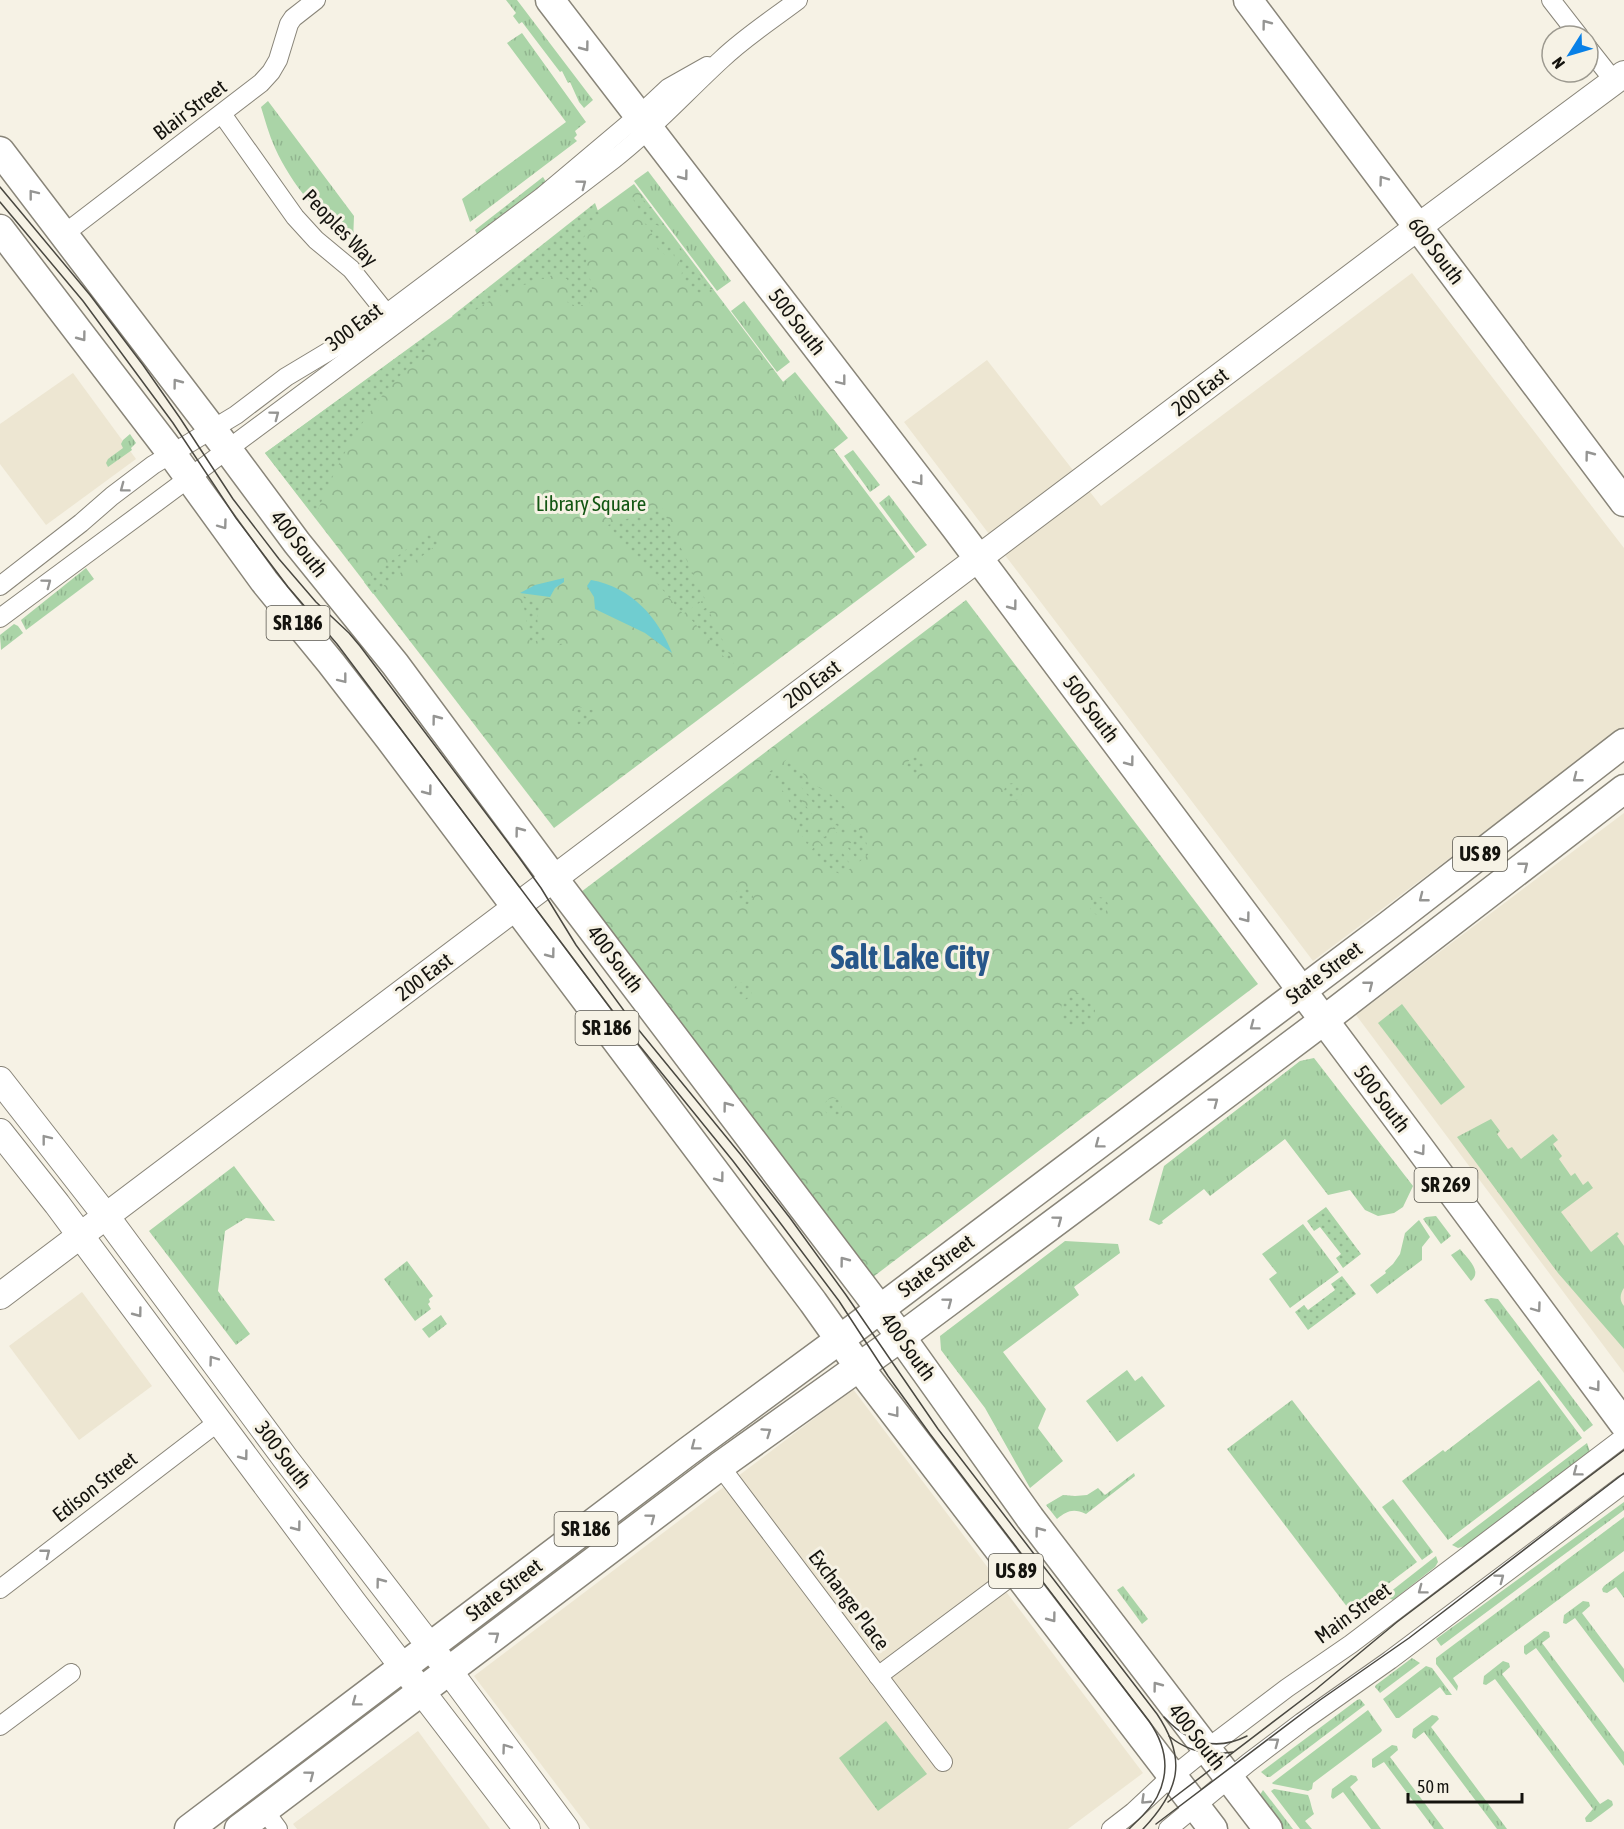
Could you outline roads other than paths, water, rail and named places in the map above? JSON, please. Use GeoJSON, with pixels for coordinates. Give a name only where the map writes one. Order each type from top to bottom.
{"type":"FeatureCollection","features":[{"type":"Feature","properties":{"kind":"main road","name":"500 South"},"geometry":{"type":"LineString","coordinates":[[550,0],[978,559],[1624,1424]]}},
{"type":"Feature","properties":{"kind":"main road","name":"600 South"},"geometry":{"type":"LineString","coordinates":[[1248,0],[1622,496]]}},
{"type":"Feature","properties":{"kind":"main road","name":"400 South"},"geometry":{"type":"LineString","coordinates":[[0,151],[297,543],[395,664],[554,879],[901,1337],[1030,1518],[1268,1829]]}},
{"type":"Feature","properties":{"kind":"main road","name":"400 South"},"geometry":{"type":"LineString","coordinates":[[0,229],[172,454],[264,581],[351,688],[813,1302],[859,1367],[1213,1829]]}},
{"type":"Feature","properties":{"kind":"main road","name":"State Street"},"geometry":{"type":"LineString","coordinates":[[189,1829],[1389,925],[1624,743]]}},
{"type":"Feature","properties":{"kind":"main road","name":"State Street"},"geometry":{"type":"LineString","coordinates":[[239,1829],[271,1820],[434,1682],[720,1466],[901,1337],[1323,1021],[1624,789]]}},
{"type":"Feature","properties":{"kind":"street","name":"Blair Street"},"geometry":{"type":"LineString","coordinates":[[64,234],[267,78],[278,60],[289,24],[293,18],[316,0]]}},
{"type":"Feature","properties":{"kind":"street","name":"300 East"},"geometry":{"type":"LineString","coordinates":[[0,586],[153,465],[172,454],[220,440],[612,161],[674,83],[723,57],[798,0]]}},
{"type":"Feature","properties":{"kind":"street"},"geometry":{"type":"LineString","coordinates":[[1551,0],[1570,24]]}},
{"type":"Feature","properties":{"kind":"street"},"geometry":{"type":"LineString","coordinates":[[1600,60],[1619,78]]}},
{"type":"Feature","properties":{"kind":"street","name":"200 East"},"geometry":{"type":"LineString","coordinates":[[0,1296],[1619,78]]}},
{"type":"Feature","properties":{"kind":"street","name":"Peoples Way"},"geometry":{"type":"LineString","coordinates":[[222,114],[295,217],[316,240],[351,269],[387,314]]}},
{"type":"Feature","properties":{"kind":"street","name":"300 East"},"geometry":{"type":"LineString","coordinates":[[0,618],[189,478],[220,440],[236,415],[286,377],[353,338],[387,314],[644,123]]}},
{"type":"Feature","properties":{"kind":"street","name":"300 South"},"geometry":{"type":"LineString","coordinates":[[0,1080],[106,1216],[285,1458],[430,1646],[434,1682],[527,1829]]}},
{"type":"Feature","properties":{"kind":"street","name":"300 South"},"geometry":{"type":"LineString","coordinates":[[0,1132],[403,1667],[434,1682],[566,1829]]}},
{"type":"Feature","properties":{"kind":"street","name":"Edison Street"},"geometry":{"type":"LineString","coordinates":[[0,1589],[218,1422]]}},
{"type":"Feature","properties":{"kind":"street","name":"Main Street"},"geometry":{"type":"LineString","coordinates":[[1111,1829],[1206,1749],[1287,1688],[1359,1638],[1624,1437]]}},
{"type":"Feature","properties":{"kind":"street"},"geometry":{"type":"LineString","coordinates":[[262,1480],[285,1458]]}},
{"type":"Feature","properties":{"kind":"street","name":"Exchange Place"},"geometry":{"type":"LineString","coordinates":[[720,1466],[943,1762]]}},
{"type":"Feature","properties":{"kind":"street"},"geometry":{"type":"LineString","coordinates":[[1168,1829],[1302,1722],[1390,1660],[1624,1484]]}},
{"type":"Feature","properties":{"kind":"street"},"geometry":{"type":"LineString","coordinates":[[878,1676],[1017,1572]]}},
{"type":"Feature","properties":{"kind":"street"},"geometry":{"type":"LineString","coordinates":[[0,1726],[71,1674]]}},
{"type":"Feature","properties":{"kind":"street"},"geometry":{"type":"LineString","coordinates":[[434,1682],[470,1737],[554,1829]]}},
{"type":"Feature","properties":{"kind":"water"},"geometry":{"type":"Polygon","coordinates":[[[564,578],[564,582],[555,588],[550,597],[520,593],[535,585],[564,578]]]}},
{"type":"Feature","properties":{"kind":"water"},"geometry":{"type":"Polygon","coordinates":[[[591,580],[619,589],[641,606],[659,627],[672,653],[645,633],[595,609],[594,597],[587,586],[591,580]]]}},
{"type":"Feature","properties":{"kind":"tram line"},"geometry":{"type":"LineString","coordinates":[[0,187],[90,295],[143,365],[233,499],[279,559],[316,602],[360,646],[518,856],[576,945],[633,1023],[790,1218],[938,1429],[1157,1714],[1173,1746],[1176,1761],[1175,1775],[1165,1801],[1143,1829]]}},
{"type":"Feature","properties":{"kind":"tram line"},"geometry":{"type":"LineString","coordinates":[[0,202],[83,301],[173,423],[236,518],[288,587],[337,644],[626,1029],[781,1224],[839,1301],[888,1376],[930,1434],[1149,1721],[1162,1748],[1164,1777],[1154,1801],[1145,1814],[1129,1829]]}},
{"type":"Feature","properties":{"kind":"tram line"},"geometry":{"type":"LineString","coordinates":[[1168,1802],[1315,1690],[1397,1622],[1624,1450]]}},
{"type":"Feature","properties":{"kind":"tram line"},"geometry":{"type":"LineString","coordinates":[[1156,1824],[1320,1700],[1409,1638],[1624,1473]]}},
{"type":"Feature","properties":{"kind":"tram line"},"geometry":{"type":"LineString","coordinates":[[1164,1717],[1192,1739],[1202,1742],[1224,1743],[1247,1736]]}},
{"type":"Feature","properties":{"kind":"tram line"},"geometry":{"type":"LineString","coordinates":[[1169,1736],[1191,1749],[1207,1753],[1233,1752]]}},
{"type":"Feature","properties":{"kind":"district","name":"Salt Lake City"},"geometry":{"type":"Point","coordinates":[910,957]}},
{"type":"Feature","properties":{"kind":"park label","name":"Library Square"},"geometry":{"type":"Point","coordinates":[591,504]}}]}
